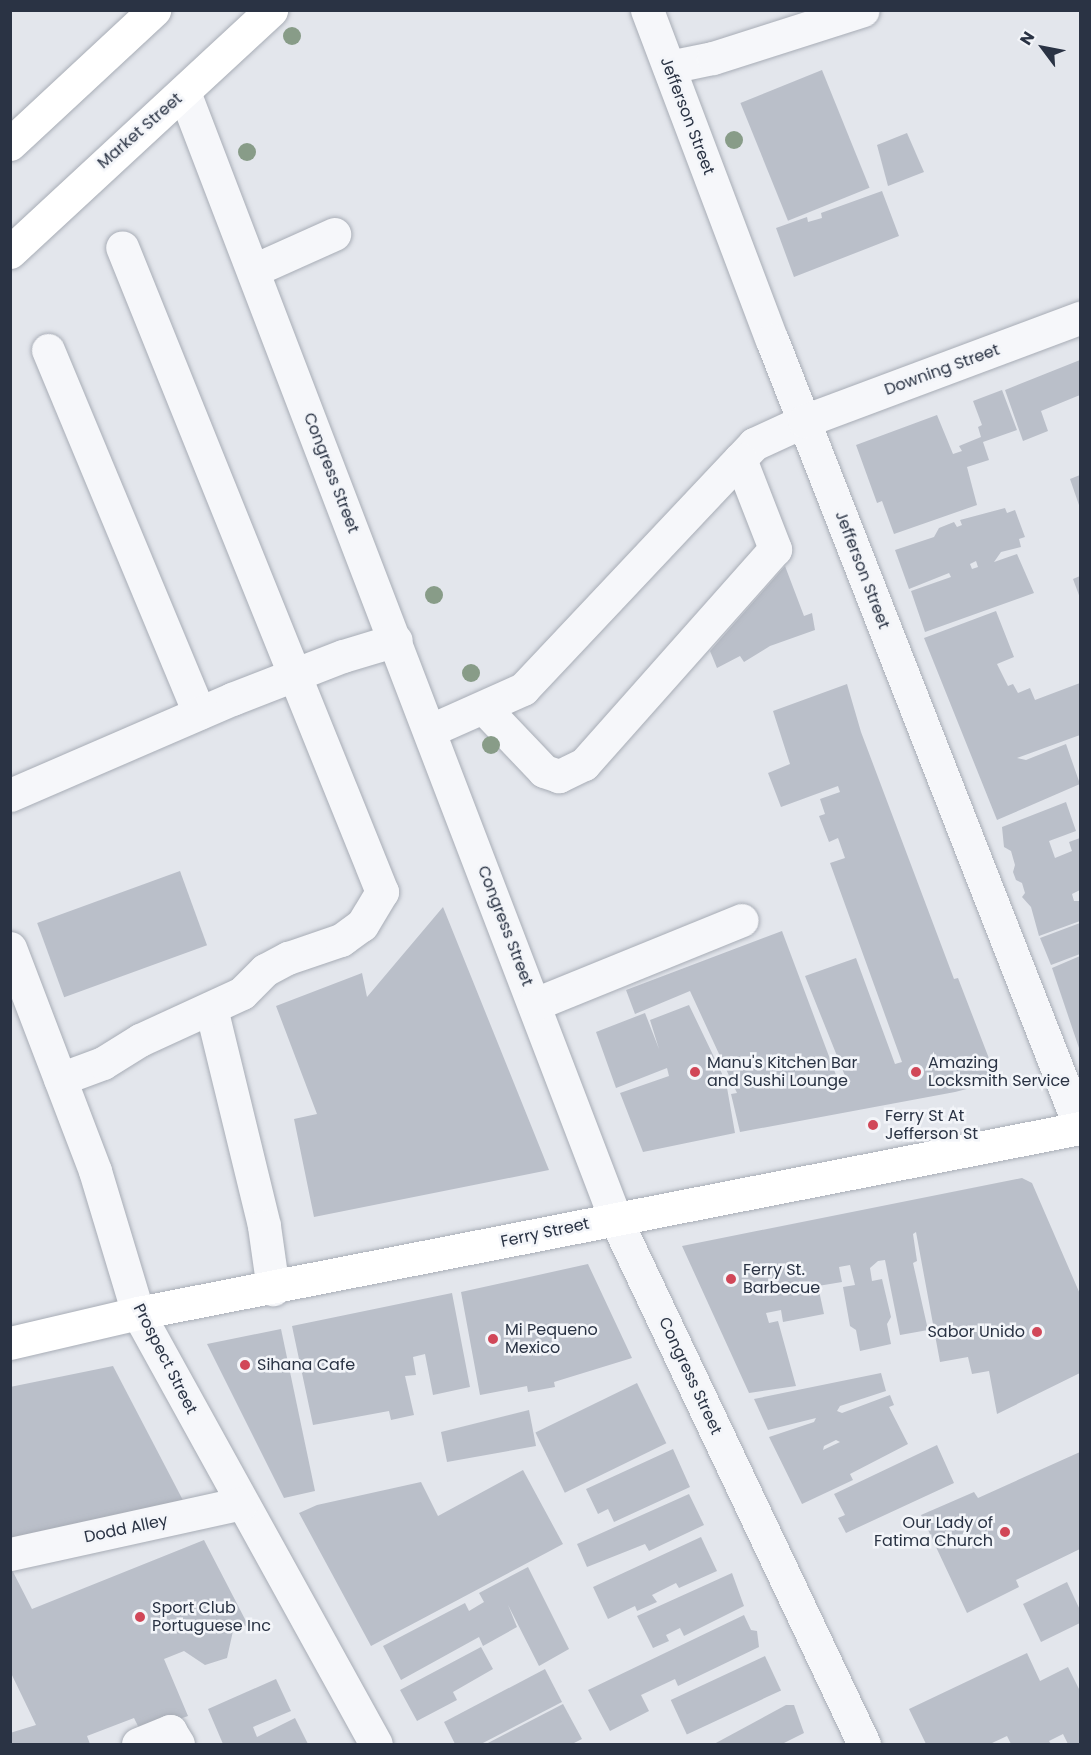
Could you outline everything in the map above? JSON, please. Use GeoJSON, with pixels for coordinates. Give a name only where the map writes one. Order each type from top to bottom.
{"type":"FeatureCollection","features":[{"type":"Feature","properties":{"kind":"main road"},"geometry":{"type":"LineString","coordinates":[[10,144],[154,10]]}},
{"type":"Feature","properties":{"kind":"main road","name":"Market Street"},"geometry":{"type":"LineString","coordinates":[[10,252],[86,179],[184,92],[271,10]]}},
{"type":"Feature","properties":{"kind":"main road","name":"Ferry Street"},"geometry":{"type":"LineString","coordinates":[[10,1343],[138,1313],[273,1289],[615,1218],[1080,1127]]}},
{"type":"Feature","properties":{"kind":"street","name":"Jefferson Street"},"geometry":{"type":"LineString","coordinates":[[647,10],[804,421],[1080,1127]]}},
{"type":"Feature","properties":{"kind":"street"},"geometry":{"type":"LineString","coordinates":[[669,68],[713,58],[862,10]]}},
{"type":"Feature","properties":{"kind":"street","name":"Congress Street"},"geometry":{"type":"LineString","coordinates":[[184,92],[431,730],[615,1218],[864,1744]]}},
{"type":"Feature","properties":{"kind":"street"},"geometry":{"type":"LineString","coordinates":[[254,270],[334,234]]}},
{"type":"Feature","properties":{"kind":"street"},"geometry":{"type":"LineString","coordinates":[[60,1080],[103,1063],[140,1040],[242,993],[265,970],[341,939],[362,925],[382,891],[122,247]]}},
{"type":"Feature","properties":{"kind":"street","name":"Downing Street"},"geometry":{"type":"LineString","coordinates":[[431,730],[523,689],[754,444],[804,421],[1080,318]]}},
{"type":"Feature","properties":{"kind":"street"},"geometry":{"type":"LineString","coordinates":[[48,350],[199,713]]}},
{"type":"Feature","properties":{"kind":"street"},"geometry":{"type":"LineString","coordinates":[[484,708],[544,771],[559,776],[584,764],[775,549],[740,459]]}},
{"type":"Feature","properties":{"kind":"street"},"geometry":{"type":"LineString","coordinates":[[10,795],[293,675],[396,640]]}},
{"type":"Feature","properties":{"kind":"street"},"geometry":{"type":"LineString","coordinates":[[535,1004],[742,920]]}},
{"type":"Feature","properties":{"kind":"street","name":"Prospect Street"},"geometry":{"type":"LineString","coordinates":[[10,948],[95,1171],[138,1313],[376,1744]]}},
{"type":"Feature","properties":{"kind":"street"},"geometry":{"type":"LineString","coordinates":[[211,1008],[264,1226],[273,1289]]}},
{"type":"Feature","properties":{"kind":"street","name":"Dodd Alley"},"geometry":{"type":"LineString","coordinates":[[10,1554],[241,1503]]}},
{"type":"Feature","properties":{"kind":"street"},"geometry":{"type":"LineString","coordinates":[[138,1744],[170,1731],[177,1744]]}},
{"type":"Feature","properties":{"kind":"building"},"geometry":{"type":"Polygon","coordinates":[[[822,70],[870,188],[788,221],[740,103],[822,70]]]}},
{"type":"Feature","properties":{"kind":"building"},"geometry":{"type":"Polygon","coordinates":[[[907,133],[924,172],[888,186],[877,145],[907,133]]]}},
{"type":"Feature","properties":{"kind":"building"},"geometry":{"type":"Polygon","coordinates":[[[882,191],[899,236],[794,277],[776,228],[807,217],[808,222],[822,218],[821,213],[882,191]]]}},
{"type":"Feature","properties":{"kind":"building"},"geometry":{"type":"Polygon","coordinates":[[[1080,360],[1080,395],[1041,411],[1048,431],[1023,441],[1005,390],[1080,360]]]}},
{"type":"Feature","properties":{"kind":"building"},"geometry":{"type":"Polygon","coordinates":[[[1002,390],[1017,430],[983,442],[989,460],[967,467],[977,505],[894,534],[882,501],[877,503],[856,445],[937,415],[953,454],[962,451],[959,446],[981,437],[978,427],[982,425],[973,401],[1002,390]]]}},
{"type":"Feature","properties":{"kind":"building"},"geometry":{"type":"Polygon","coordinates":[[[1080,475],[1080,508],[1070,479],[1080,475]]]}},
{"type":"Feature","properties":{"kind":"building"},"geometry":{"type":"Polygon","coordinates":[[[1005,508],[1007,513],[1015,510],[1025,537],[1019,539],[1021,547],[1001,552],[994,562],[1017,554],[1034,593],[925,632],[911,591],[951,577],[949,573],[909,589],[895,550],[934,537],[939,528],[954,522],[957,527],[962,525],[960,520],[1005,508]],[[976,561],[970,564],[972,569],[978,567],[976,561]]]}},
{"type":"Feature","properties":{"kind":"building"},"geometry":{"type":"Polygon","coordinates":[[[785,566],[804,616],[812,613],[815,630],[770,646],[744,662],[740,656],[717,668],[710,651],[785,566]]]}},
{"type":"Feature","properties":{"kind":"building"},"geometry":{"type":"Polygon","coordinates":[[[1080,576],[1080,598],[1073,579],[1080,576]]]}},
{"type":"Feature","properties":{"kind":"building"},"geometry":{"type":"Polygon","coordinates":[[[996,611],[1014,657],[997,664],[1008,686],[1013,684],[1018,693],[1030,688],[1035,700],[1080,683],[1080,735],[1017,758],[1026,760],[1066,744],[1080,784],[997,820],[924,638],[996,611]]]}},
{"type":"Feature","properties":{"kind":"building"},"geometry":{"type":"Polygon","coordinates":[[[847,684],[861,732],[954,979],[958,978],[995,1074],[990,1083],[955,1092],[740,1132],[731,1094],[737,1093],[690,991],[635,1014],[626,990],[782,931],[839,1083],[847,1081],[805,976],[856,958],[895,1064],[902,1062],[830,863],[845,858],[838,838],[829,842],[819,816],[825,814],[820,799],[840,792],[838,786],[781,807],[768,773],[790,764],[773,711],[847,684]]]}},
{"type":"Feature","properties":{"kind":"building"},"geometry":{"type":"Polygon","coordinates":[[[1066,802],[1076,831],[1049,841],[1055,858],[1072,851],[1069,842],[1080,838],[1080,890],[1072,894],[1074,901],[1080,901],[1080,921],[1039,936],[1031,907],[1022,897],[1025,893],[1022,883],[1016,880],[1013,872],[1015,865],[1011,851],[1004,847],[1002,827],[1066,802]]]}},
{"type":"Feature","properties":{"kind":"building"},"geometry":{"type":"Polygon","coordinates":[[[180,871],[207,945],[64,997],[37,923],[180,871]]]}},
{"type":"Feature","properties":{"kind":"building"},"geometry":{"type":"Polygon","coordinates":[[[443,907],[549,1170],[314,1217],[294,1119],[317,1114],[276,1006],[362,973],[367,997],[443,907]]]}},
{"type":"Feature","properties":{"kind":"building"},"geometry":{"type":"Polygon","coordinates":[[[1080,923],[1080,954],[1051,965],[1040,938],[1080,923]]]}},
{"type":"Feature","properties":{"kind":"building"},"geometry":{"type":"Polygon","coordinates":[[[1080,956],[1080,1051],[1052,968],[1080,956]]]}},
{"type":"Feature","properties":{"kind":"building"},"geometry":{"type":"Polygon","coordinates":[[[689,1005],[726,1082],[735,1133],[643,1152],[620,1093],[669,1076],[667,1068],[616,1088],[596,1032],[645,1013],[659,1049],[650,1020],[689,1005]]]}},
{"type":"Feature","properties":{"kind":"building"},"geometry":{"type":"Polygon","coordinates":[[[1022,1178],[1032,1183],[1080,1294],[1080,1373],[997,1414],[989,1371],[972,1374],[968,1357],[940,1362],[916,1232],[913,1234],[917,1261],[913,1263],[928,1330],[900,1335],[885,1260],[878,1261],[870,1268],[872,1281],[882,1279],[891,1317],[887,1324],[891,1344],[860,1351],[856,1330],[850,1326],[843,1287],[855,1285],[850,1265],[839,1267],[842,1282],[818,1286],[824,1314],[783,1322],[781,1310],[766,1313],[769,1323],[778,1321],[796,1386],[749,1393],[682,1246],[1022,1178]]]}},
{"type":"Feature","properties":{"kind":"building"},"geometry":{"type":"Polygon","coordinates":[[[588,1264],[632,1358],[554,1382],[555,1387],[528,1392],[527,1386],[480,1395],[461,1292],[588,1264]]]}},
{"type":"Feature","properties":{"kind":"building"},"geometry":{"type":"Polygon","coordinates":[[[452,1293],[470,1387],[433,1395],[425,1354],[413,1357],[416,1375],[405,1376],[414,1415],[391,1420],[389,1411],[313,1425],[292,1326],[452,1293]]]}},
{"type":"Feature","properties":{"kind":"building"},"geometry":{"type":"Polygon","coordinates":[[[281,1329],[315,1491],[284,1498],[207,1344],[281,1329]]]}},
{"type":"Feature","properties":{"kind":"building"},"geometry":{"type":"Polygon","coordinates":[[[113,1366],[187,1508],[10,1547],[10,1387],[113,1366]]]}},
{"type":"Feature","properties":{"kind":"building"},"geometry":{"type":"Polygon","coordinates":[[[881,1373],[886,1391],[840,1406],[837,1411],[842,1413],[890,1395],[894,1405],[889,1407],[908,1444],[850,1474],[853,1480],[802,1504],[769,1437],[814,1422],[816,1418],[768,1430],[754,1399],[881,1373]],[[836,1440],[824,1446],[823,1450],[840,1442],[836,1440]]]}},
{"type":"Feature","properties":{"kind":"building"},"geometry":{"type":"Polygon","coordinates":[[[637,1383],[666,1443],[565,1493],[535,1433],[637,1383]]]}},
{"type":"Feature","properties":{"kind":"building"},"geometry":{"type":"Polygon","coordinates":[[[529,1410],[536,1446],[447,1462],[441,1432],[529,1410]]]}},
{"type":"Feature","properties":{"kind":"building"},"geometry":{"type":"Polygon","coordinates":[[[937,1445],[954,1483],[846,1533],[838,1518],[845,1515],[834,1494],[937,1445]]]}},
{"type":"Feature","properties":{"kind":"building"},"geometry":{"type":"Polygon","coordinates":[[[673,1449],[690,1487],[614,1522],[608,1509],[598,1514],[586,1489],[673,1449]]]}},
{"type":"Feature","properties":{"kind":"building","name":"Our Lady of Fatima Church"},"geometry":{"type":"Polygon","coordinates":[[[1080,1452],[1080,1549],[1016,1580],[1019,1587],[967,1613],[921,1515],[974,1492],[978,1498],[1080,1452]]]}},
{"type":"Feature","properties":{"kind":"building"},"geometry":{"type":"Polygon","coordinates":[[[523,1470],[563,1544],[371,1646],[299,1513],[317,1505],[421,1482],[438,1516],[523,1470]]]}},
{"type":"Feature","properties":{"kind":"building"},"geometry":{"type":"Polygon","coordinates":[[[689,1494],[704,1525],[649,1551],[645,1544],[587,1567],[577,1544],[689,1494]]]}},
{"type":"Feature","properties":{"kind":"building"},"geometry":{"type":"Polygon","coordinates":[[[701,1537],[717,1571],[679,1588],[676,1583],[652,1595],[657,1602],[637,1611],[635,1606],[608,1619],[593,1587],[701,1537]]]}},
{"type":"Feature","properties":{"kind":"building","name":"Sport Club Portuguese Inc"},"geometry":{"type":"Polygon","coordinates":[[[204,1540],[248,1625],[233,1631],[227,1658],[205,1665],[184,1651],[164,1659],[188,1716],[157,1727],[139,1728],[134,1718],[87,1736],[90,1744],[10,1744],[10,1733],[36,1725],[10,1671],[10,1566],[32,1609],[204,1540]]]}},
{"type":"Feature","properties":{"kind":"building"},"geometry":{"type":"Polygon","coordinates":[[[528,1567],[569,1649],[539,1666],[508,1605],[517,1627],[483,1646],[479,1637],[401,1680],[383,1646],[465,1603],[469,1611],[484,1602],[479,1593],[528,1567]]]}},
{"type":"Feature","properties":{"kind":"building"},"geometry":{"type":"Polygon","coordinates":[[[732,1573],[744,1606],[684,1636],[680,1628],[666,1635],[669,1641],[653,1648],[637,1616],[732,1573]]]}},
{"type":"Feature","properties":{"kind":"building"},"geometry":{"type":"Polygon","coordinates":[[[1067,1582],[1080,1610],[1080,1623],[1041,1642],[1023,1604],[1067,1582]]]}},
{"type":"Feature","properties":{"kind":"building"},"geometry":{"type":"Polygon","coordinates":[[[744,1615],[751,1630],[757,1631],[759,1647],[678,1686],[675,1679],[641,1695],[649,1711],[610,1731],[588,1690],[744,1615]]]}},
{"type":"Feature","properties":{"kind":"building"},"geometry":{"type":"Polygon","coordinates":[[[481,1647],[493,1669],[453,1692],[457,1700],[417,1721],[400,1690],[481,1647]]]}},
{"type":"Feature","properties":{"kind":"building"},"geometry":{"type":"Polygon","coordinates":[[[1027,1653],[1040,1681],[1068,1667],[1080,1691],[1080,1744],[1068,1744],[1063,1734],[1049,1741],[1051,1744],[1011,1744],[1007,1736],[990,1744],[926,1744],[909,1709],[1027,1653]]]}},
{"type":"Feature","properties":{"kind":"building"},"geometry":{"type":"Polygon","coordinates":[[[765,1656],[781,1690],[687,1734],[671,1700],[765,1656]]]}},
{"type":"Feature","properties":{"kind":"building"},"geometry":{"type":"Polygon","coordinates":[[[545,1669],[562,1702],[481,1744],[455,1744],[444,1722],[545,1669]]]}},
{"type":"Feature","properties":{"kind":"building"},"geometry":{"type":"Polygon","coordinates":[[[276,1679],[291,1711],[253,1727],[257,1737],[295,1718],[308,1744],[223,1744],[208,1709],[276,1679]]]}},
{"type":"Feature","properties":{"kind":"building"},"geometry":{"type":"Polygon","coordinates":[[[563,1704],[582,1739],[572,1744],[486,1744],[563,1704]]]}},
{"type":"Feature","properties":{"kind":"building"},"geometry":{"type":"Polygon","coordinates":[[[786,1705],[794,1705],[804,1733],[782,1744],[714,1744],[786,1705]]]}},
{"type":"Feature","properties":{"kind":"place","name":"Manu's Kitchen Bar and Sushi Lounge"},"geometry":{"type":"Point","coordinates":[695,1072]}},
{"type":"Feature","properties":{"kind":"place","name":"Amazing Locksmith Service"},"geometry":{"type":"Point","coordinates":[916,1072]}},
{"type":"Feature","properties":{"kind":"place","name":"Ferry St At Jefferson St"},"geometry":{"type":"Point","coordinates":[873,1125]}},
{"type":"Feature","properties":{"kind":"place","name":"Ferry St. Barbecue"},"geometry":{"type":"Point","coordinates":[731,1279]}},
{"type":"Feature","properties":{"kind":"place","name":"Sabor Unido"},"geometry":{"type":"Point","coordinates":[1037,1332]}},
{"type":"Feature","properties":{"kind":"place","name":"Mi Pequeno Mexico"},"geometry":{"type":"Point","coordinates":[493,1339]}},
{"type":"Feature","properties":{"kind":"place","name":"Sihana Cafe"},"geometry":{"type":"Point","coordinates":[245,1365]}},
{"type":"Feature","properties":{"kind":"place","name":"Our Lady of Fatima Church"},"geometry":{"type":"Point","coordinates":[1005,1532]}},
{"type":"Feature","properties":{"kind":"place","name":"Sport Club Portuguese Inc"},"geometry":{"type":"Point","coordinates":[140,1617]}}]}
